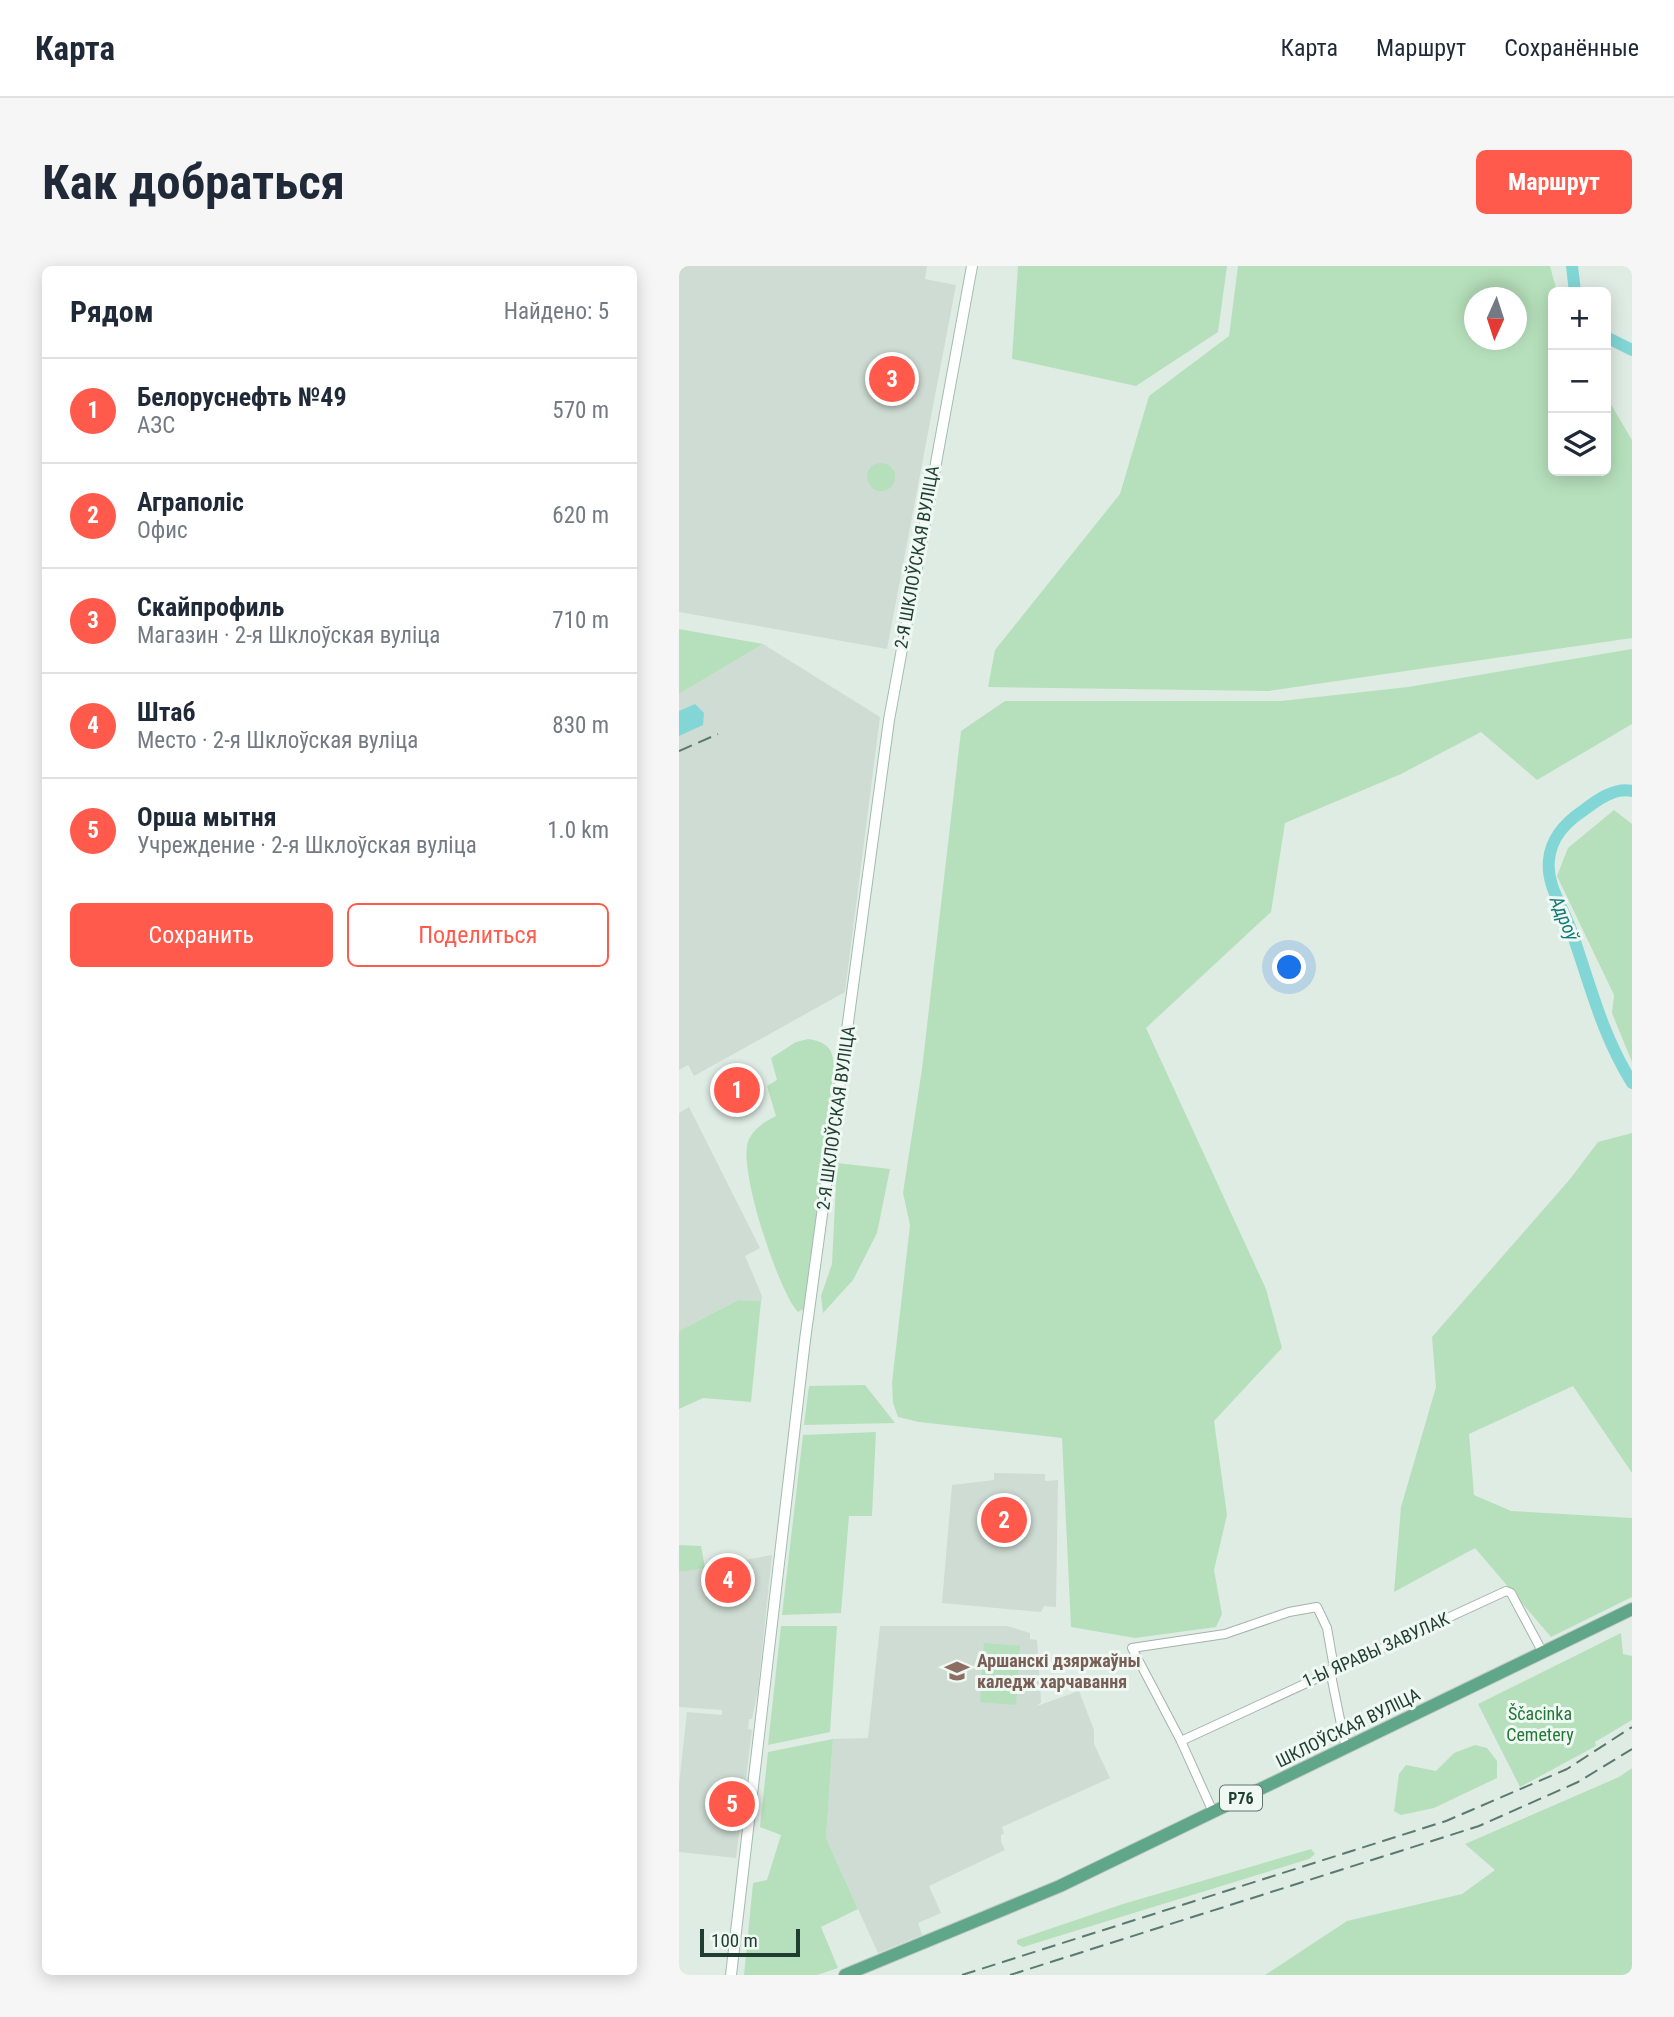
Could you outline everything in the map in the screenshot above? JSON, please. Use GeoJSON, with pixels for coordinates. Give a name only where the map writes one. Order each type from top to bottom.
{"type":"FeatureCollection","features":[{"type":"Feature","properties":{"kind":"main road","name":"ШКЛОЎСКАЯ ВУЛІЦА"},"geometry":{"type":"LineString","coordinates":[[845,1975],[1060,1886],[1632,1609]]}},
{"type":"Feature","properties":{"kind":"street","name":"2-Я ШКЛОЎСКАЯ ВУЛІЦА"},"geometry":{"type":"LineString","coordinates":[[731,1975],[806,1330],[889,720],[972,266]]}},
{"type":"Feature","properties":{"kind":"street","name":"1-Ы ЯРАВЫ ЗАВУЛАК"},"geometry":{"type":"LineString","coordinates":[[1181,1741],[1506,1591],[1511,1593],[1543,1653]]}},
{"type":"Feature","properties":{"kind":"street"},"geometry":{"type":"LineString","coordinates":[[1213,1812],[1181,1741],[1132,1648],[1225,1634],[1289,1612],[1317,1607],[1327,1628],[1346,1749]]}},
{"type":"Feature","properties":{"kind":"shaded area"},"geometry":{"type":"Polygon","coordinates":[[[679,266],[927,266],[925,279],[956,285],[887,649],[679,612],[679,266]]]}},
{"type":"Feature","properties":{"kind":"shaded area"},"geometry":{"type":"Polygon","coordinates":[[[763,644],[880,717],[845,992],[694,1076],[688,1065],[679,1070],[679,694],[763,644]]]}},
{"type":"Feature","properties":{"kind":"shaded area"},"geometry":{"type":"Polygon","coordinates":[[[689,1107],[760,1248],[745,1256],[762,1296],[761,1301],[738,1300],[679,1331],[679,1113],[689,1107]]]}},
{"type":"Feature","properties":{"kind":"shaded area"},"geometry":{"type":"Polygon","coordinates":[[[994,1473],[1045,1474],[1045,1481],[1058,1480],[1056,1607],[1044,1606],[1041,1612],[942,1603],[952,1485],[994,1480],[994,1473]]]}},
{"type":"Feature","properties":{"kind":"shaded area"},"geometry":{"type":"Polygon","coordinates":[[[772,1555],[758,1689],[752,1719],[749,1719],[748,1729],[752,1730],[736,1858],[679,1852],[679,1785],[687,1712],[722,1715],[722,1710],[679,1707],[679,1572],[772,1555]]]}},
{"type":"Feature","properties":{"kind":"shaded area"},"geometry":{"type":"Polygon","coordinates":[[[880,1626],[1007,1626],[1030,1633],[1030,1639],[1037,1640],[1041,1702],[1037,1706],[1079,1691],[1094,1730],[1094,1744],[1110,1778],[1002,1827],[1004,1834],[1001,1835],[1001,1842],[1005,1850],[929,1886],[941,1913],[918,1923],[922,1935],[878,1953],[826,1838],[833,1739],[868,1738],[880,1626]]]}},
{"type":"Feature","properties":{"kind":"green space"},"geometry":{"type":"Polygon","coordinates":[[[1018,266],[1227,266],[1218,332],[1136,386],[1012,359],[1018,266]]]}},
{"type":"Feature","properties":{"kind":"green space"},"geometry":{"type":"Polygon","coordinates":[[[1238,266],[1550,266],[1556,287],[1548,287],[1548,476],[1611,476],[1611,404],[1632,440],[1632,638],[1269,691],[988,687],[995,650],[1120,494],[1149,396],[1229,336],[1238,266]]]}},
{"type":"Feature","properties":{"kind":"green space"},"geometry":{"type":"Polygon","coordinates":[[[881,463],[891,467],[895,477],[891,487],[881,491],[871,487],[867,477],[871,467],[881,463]]]}},
{"type":"Feature","properties":{"kind":"green space"},"geometry":{"type":"Polygon","coordinates":[[[679,629],[763,644],[679,694],[679,629]]]}},
{"type":"Feature","properties":{"kind":"green space"},"geometry":{"type":"Polygon","coordinates":[[[1632,649],[1632,724],[1537,780],[1481,732],[1401,774],[1285,823],[1271,912],[1146,1028],[1266,1289],[1282,1348],[1214,1421],[1227,1515],[1214,1570],[1222,1614],[1216,1627],[1135,1638],[1071,1627],[1062,1438],[919,1422],[898,1417],[893,1403],[892,1383],[910,1225],[903,1193],[922,1069],[961,731],[1005,701],[1281,701],[1408,687],[1632,649]]]}},
{"type":"Feature","properties":{"kind":"green space"},"geometry":{"type":"Polygon","coordinates":[[[1614,810],[1632,824],[1632,1062],[1612,1013],[1614,995],[1557,876],[1568,848],[1614,810]]]}},
{"type":"Feature","properties":{"kind":"green space"},"geometry":{"type":"Polygon","coordinates":[[[808,1039],[828,1047],[834,1067],[807,1301],[805,1308],[798,1312],[781,1281],[762,1230],[754,1203],[746,1156],[748,1142],[753,1134],[763,1123],[776,1116],[767,1086],[777,1080],[771,1058],[796,1042],[808,1039]]]}},
{"type":"Feature","properties":{"kind":"green space"},"geometry":{"type":"Polygon","coordinates":[[[1632,1133],[1632,1473],[1573,1386],[1469,1434],[1474,1495],[1511,1511],[1632,1518],[1632,1597],[1551,1637],[1475,1548],[1394,1592],[1401,1507],[1436,1387],[1432,1337],[1570,1179],[1598,1142],[1632,1133]]]}},
{"type":"Feature","properties":{"kind":"green space"},"geometry":{"type":"Polygon","coordinates":[[[837,1163],[890,1169],[877,1233],[853,1280],[823,1313],[821,1296],[832,1264],[837,1163]]]}},
{"type":"Feature","properties":{"kind":"green space"},"geometry":{"type":"Polygon","coordinates":[[[738,1300],[761,1301],[751,1402],[703,1398],[679,1409],[679,1331],[738,1300]]]}},
{"type":"Feature","properties":{"kind":"green space"},"geometry":{"type":"Polygon","coordinates":[[[865,1385],[895,1423],[804,1425],[809,1386],[865,1385]]]}},
{"type":"Feature","properties":{"kind":"green space"},"geometry":{"type":"Polygon","coordinates":[[[876,1432],[872,1516],[849,1516],[841,1613],[782,1615],[803,1435],[876,1432]]]}},
{"type":"Feature","properties":{"kind":"green space"},"geometry":{"type":"Polygon","coordinates":[[[679,1545],[701,1546],[705,1568],[679,1572],[679,1545]]]}},
{"type":"Feature","properties":{"kind":"green space"},"geometry":{"type":"Polygon","coordinates":[[[781,1626],[837,1626],[830,1732],[768,1745],[781,1626]]]}},
{"type":"Feature","properties":{"kind":"green space","name":"Ščacinka Cemetery"},"geometry":{"type":"Polygon","coordinates":[[[1621,1633],[1623,1654],[1632,1656],[1632,1720],[1595,1742],[1596,1746],[1520,1787],[1478,1704],[1621,1633]]]}},
{"type":"Feature","properties":{"kind":"green space"},"geometry":{"type":"Polygon","coordinates":[[[984,1643],[1020,1646],[1016,1705],[980,1702],[984,1643]]]}},
{"type":"Feature","properties":{"kind":"green space"},"geometry":{"type":"Polygon","coordinates":[[[833,1739],[826,1838],[858,1909],[821,1927],[838,1968],[817,1975],[744,1975],[753,1883],[767,1880],[781,1835],[760,1827],[768,1752],[833,1739]]]}},
{"type":"Feature","properties":{"kind":"green space"},"geometry":{"type":"Polygon","coordinates":[[[1475,1745],[1487,1748],[1497,1761],[1497,1778],[1434,1808],[1401,1815],[1394,1811],[1399,1774],[1406,1765],[1436,1771],[1454,1753],[1475,1745]]]}},
{"type":"Feature","properties":{"kind":"green space"},"geometry":{"type":"Polygon","coordinates":[[[1632,1768],[1632,1975],[1265,1975],[1347,1921],[1462,1894],[1495,1870],[1465,1844],[1619,1777],[1632,1768]]]}},
{"type":"Feature","properties":{"kind":"green space"},"geometry":{"type":"Polygon","coordinates":[[[1311,1849],[1315,1854],[1309,1859],[1023,1947],[1017,1944],[1017,1940],[1123,1904],[1311,1849]]]}},
{"type":"Feature","properties":{"kind":"water"},"geometry":{"type":"Polygon","coordinates":[[[695,704],[704,713],[703,725],[679,736],[679,711],[695,704]]]}},
{"type":"Feature","properties":{"kind":"waterway","name":"Адроў"},"geometry":{"type":"LineString","coordinates":[[1572,266],[1574,287]]}},
{"type":"Feature","properties":{"kind":"waterway","name":"Адроў"},"geometry":{"type":"LineString","coordinates":[[1611,340],[1632,350]]}},
{"type":"Feature","properties":{"kind":"waterway","name":"Адроў"},"geometry":{"type":"LineString","coordinates":[[1632,791],[1607,795],[1571,820],[1553,844],[1549,860],[1550,878],[1597,1008],[1632,1083]]}},
{"type":"Feature","properties":{"kind":"railway"},"geometry":{"type":"LineString","coordinates":[[679,751],[718,734]]}},
{"type":"Feature","properties":{"kind":"railway"},"geometry":{"type":"LineString","coordinates":[[962,1975],[1446,1821],[1567,1769],[1632,1727]]}},
{"type":"Feature","properties":{"kind":"railway"},"geometry":{"type":"LineString","coordinates":[[1010,1975],[1479,1826],[1578,1782],[1632,1749]]}},
{"type":"Feature","properties":{"kind":"place","name":"Скайпрофиль"},"geometry":{"type":"Point","coordinates":[892,379]}},
{"type":"Feature","properties":{"kind":"place","name":"Белоруснефть №49"},"geometry":{"type":"Point","coordinates":[737,1090]}},
{"type":"Feature","properties":{"kind":"place","name":"Аграполіс"},"geometry":{"type":"Point","coordinates":[1004,1520]}},
{"type":"Feature","properties":{"kind":"place","name":"Штаб"},"geometry":{"type":"Point","coordinates":[728,1580]}},
{"type":"Feature","properties":{"kind":"place","name":"Аршанскі дзяржаўны каледж харчавання"},"geometry":{"type":"Point","coordinates":[957,1671]}},
{"type":"Feature","properties":{"kind":"place","name":"Орша мытня"},"geometry":{"type":"Point","coordinates":[732,1804]}}]}
